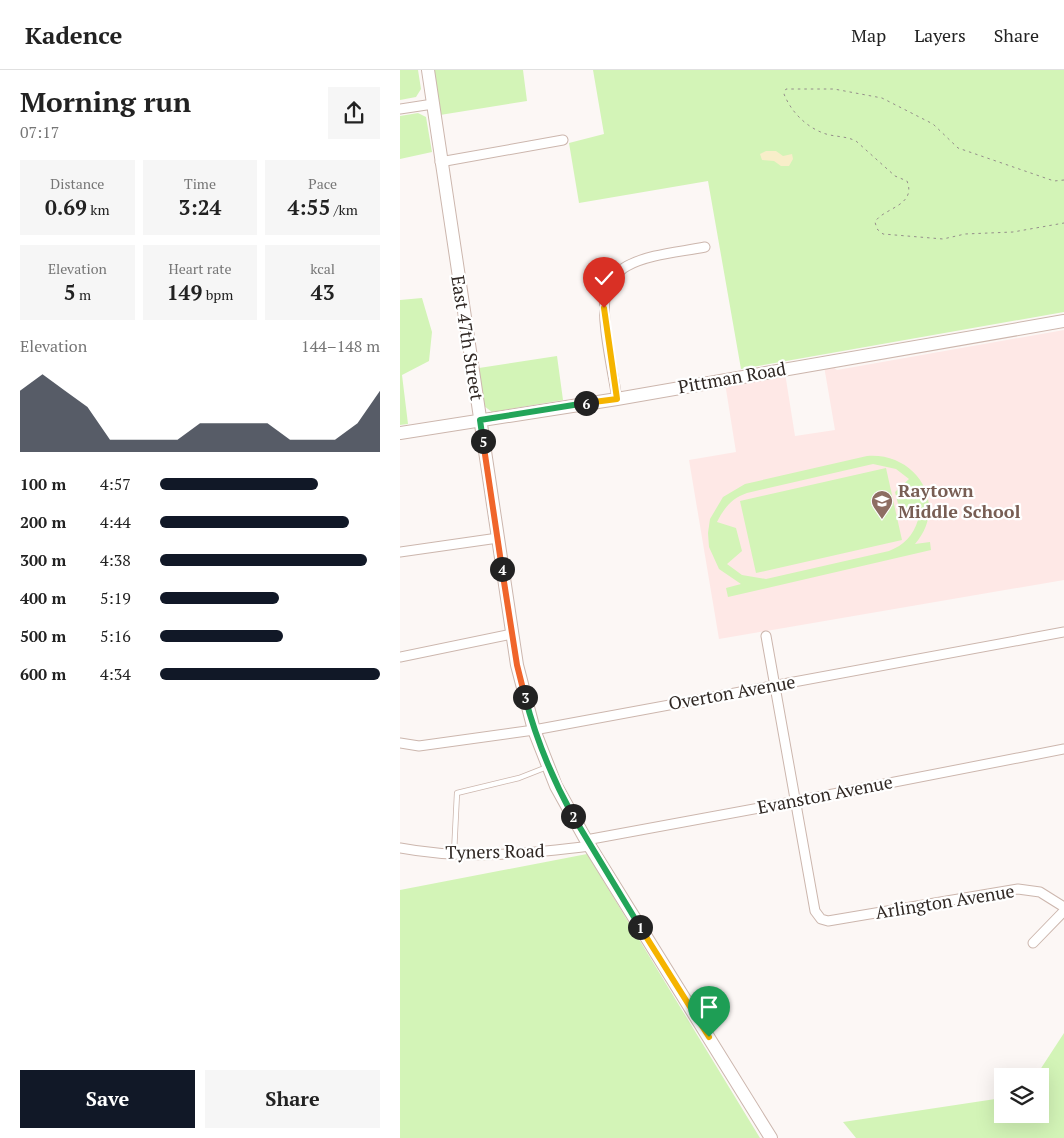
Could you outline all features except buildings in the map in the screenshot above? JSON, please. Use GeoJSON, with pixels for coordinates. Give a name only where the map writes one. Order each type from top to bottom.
{"type":"FeatureCollection","features":[{"type":"Feature","properties":{"kind":"main road","name":"East 47th Street"},"geometry":{"type":"LineString","coordinates":[[428,70],[440,162],[512,634],[517,665],[534,730],[556,786],[588,843],[771,1138]]}},
{"type":"Feature","properties":{"kind":"main road","name":"Pittman Road"},"geometry":{"type":"LineString","coordinates":[[400,433],[617,399],[1064,320]]}},
{"type":"Feature","properties":{"kind":"street"},"geometry":{"type":"LineString","coordinates":[[400,109],[433,104]]}},
{"type":"Feature","properties":{"kind":"street"},"geometry":{"type":"LineString","coordinates":[[440,162],[563,140]]}},
{"type":"Feature","properties":{"kind":"street"},"geometry":{"type":"LineString","coordinates":[[617,399],[604,308],[607,292],[612,281],[627,266],[649,258],[705,247]]}},
{"type":"Feature","properties":{"kind":"street"},"geometry":{"type":"LineString","coordinates":[[400,552],[498,538]]}},
{"type":"Feature","properties":{"kind":"street","name":"Overton Avenue"},"geometry":{"type":"LineString","coordinates":[[400,743],[419,746],[534,730],[1064,632]]}},
{"type":"Feature","properties":{"kind":"street"},"geometry":{"type":"LineString","coordinates":[[400,657],[512,634]]}},
{"type":"Feature","properties":{"kind":"street"},"geometry":{"type":"LineString","coordinates":[[766,636],[797,801]]}},
{"type":"Feature","properties":{"kind":"street","name":"Evanston Avenue"},"geometry":{"type":"LineString","coordinates":[[588,843],[1064,749]]}},
{"type":"Feature","properties":{"kind":"street","name":"Arlington Avenue"},"geometry":{"type":"LineString","coordinates":[[797,801],[815,911],[821,920],[828,921],[1018,889],[1040,892],[1064,909]]}},
{"type":"Feature","properties":{"kind":"street","name":"Tyners Road"},"geometry":{"type":"LineString","coordinates":[[400,848],[425,853],[536,853],[588,843]]}},
{"type":"Feature","properties":{"kind":"street"},"geometry":{"type":"LineString","coordinates":[[1033,943],[1064,909]]}},
{"type":"Feature","properties":{"kind":"lane"},"geometry":{"type":"LineString","coordinates":[[454,854],[457,793],[519,778],[548,767]]}},
{"type":"Feature","properties":{"kind":"path"},"geometry":{"type":"LineString","coordinates":[[1064,180],[1054,181],[958,148],[933,124],[882,98],[823,88],[786,89],[784,94],[793,112],[806,123],[826,134],[848,137],[856,141],[895,176],[907,182],[909,192],[901,205],[878,217],[875,222],[883,234],[943,239],[965,234],[1013,232],[1064,223]]}},
{"type":"Feature","properties":{"kind":"shaded area","name":"Raytown Middle School"},"geometry":{"type":"Polygon","coordinates":[[[1064,330],[1064,580],[719,639],[689,460],[736,452],[725,383],[785,373],[795,436],[835,430],[824,366],[833,367],[837,370],[1064,330]]]}},
{"type":"Feature","properties":{"kind":"green space"},"geometry":{"type":"Polygon","coordinates":[[[400,70],[418,70],[421,89],[416,97],[400,100],[400,70]]]}},
{"type":"Feature","properties":{"kind":"green space"},"geometry":{"type":"Polygon","coordinates":[[[433,70],[523,70],[527,101],[440,115],[433,70]]]}},
{"type":"Feature","properties":{"kind":"green space"},"geometry":{"type":"Polygon","coordinates":[[[593,70],[1064,70],[1064,312],[741,369],[708,181],[579,203],[569,143],[604,134],[593,70]]]}},
{"type":"Feature","properties":{"kind":"green space"},"geometry":{"type":"Polygon","coordinates":[[[418,113],[426,117],[432,152],[400,159],[400,116],[418,113]]]}},
{"type":"Feature","properties":{"kind":"green space"},"geometry":{"type":"Polygon","coordinates":[[[422,298],[432,332],[429,361],[402,375],[408,424],[400,425],[400,300],[422,298]]]}},
{"type":"Feature","properties":{"kind":"green space"},"geometry":{"type":"Polygon","coordinates":[[[557,356],[563,400],[492,412],[484,406],[479,368],[557,356]]]}},
{"type":"Feature","properties":{"kind":"green space"},"geometry":{"type":"Polygon","coordinates":[[[867,456],[885,457],[900,463],[913,472],[922,484],[928,498],[929,513],[925,529],[915,544],[930,542],[931,550],[728,597],[726,588],[741,584],[719,569],[709,547],[710,519],[723,497],[745,484],[867,456]],[[873,464],[747,493],[737,498],[726,508],[717,522],[736,528],[742,551],[727,564],[742,575],[766,579],[894,549],[911,535],[918,520],[901,515],[895,492],[909,479],[896,469],[873,464]]]}},
{"type":"Feature","properties":{"kind":"green space"},"geometry":{"type":"Polygon","coordinates":[[[886,468],[902,540],[756,573],[740,501],[886,468]]]}},
{"type":"Feature","properties":{"kind":"green space"},"geometry":{"type":"Polygon","coordinates":[[[587,854],[760,1138],[400,1138],[400,890],[587,854]]]}},
{"type":"Feature","properties":{"kind":"green space"},"geometry":{"type":"Polygon","coordinates":[[[1064,1033],[1064,1138],[856,1138],[843,1122],[994,1099],[994,1123],[1049,1123],[1049,1068],[1041,1068],[1064,1033]]]}},
{"type":"Feature","properties":{"kind":"sand"},"geometry":{"type":"Polygon","coordinates":[[[766,151],[776,151],[783,156],[792,154],[793,159],[789,166],[781,166],[774,161],[762,160],[760,154],[766,151]]]}},
{"type":"Feature","properties":{"kind":"place","name":"Raytown Middle School"},"geometry":{"type":"Point","coordinates":[882,520]}},
{"type":"Feature","properties":{"kind":"route"},"geometry":{"type":"LineString","coordinates":[[604,308],[617,399],[480,420],[517,665],[534,730],[556,786],[586,840],[709,1037]]}}]}
